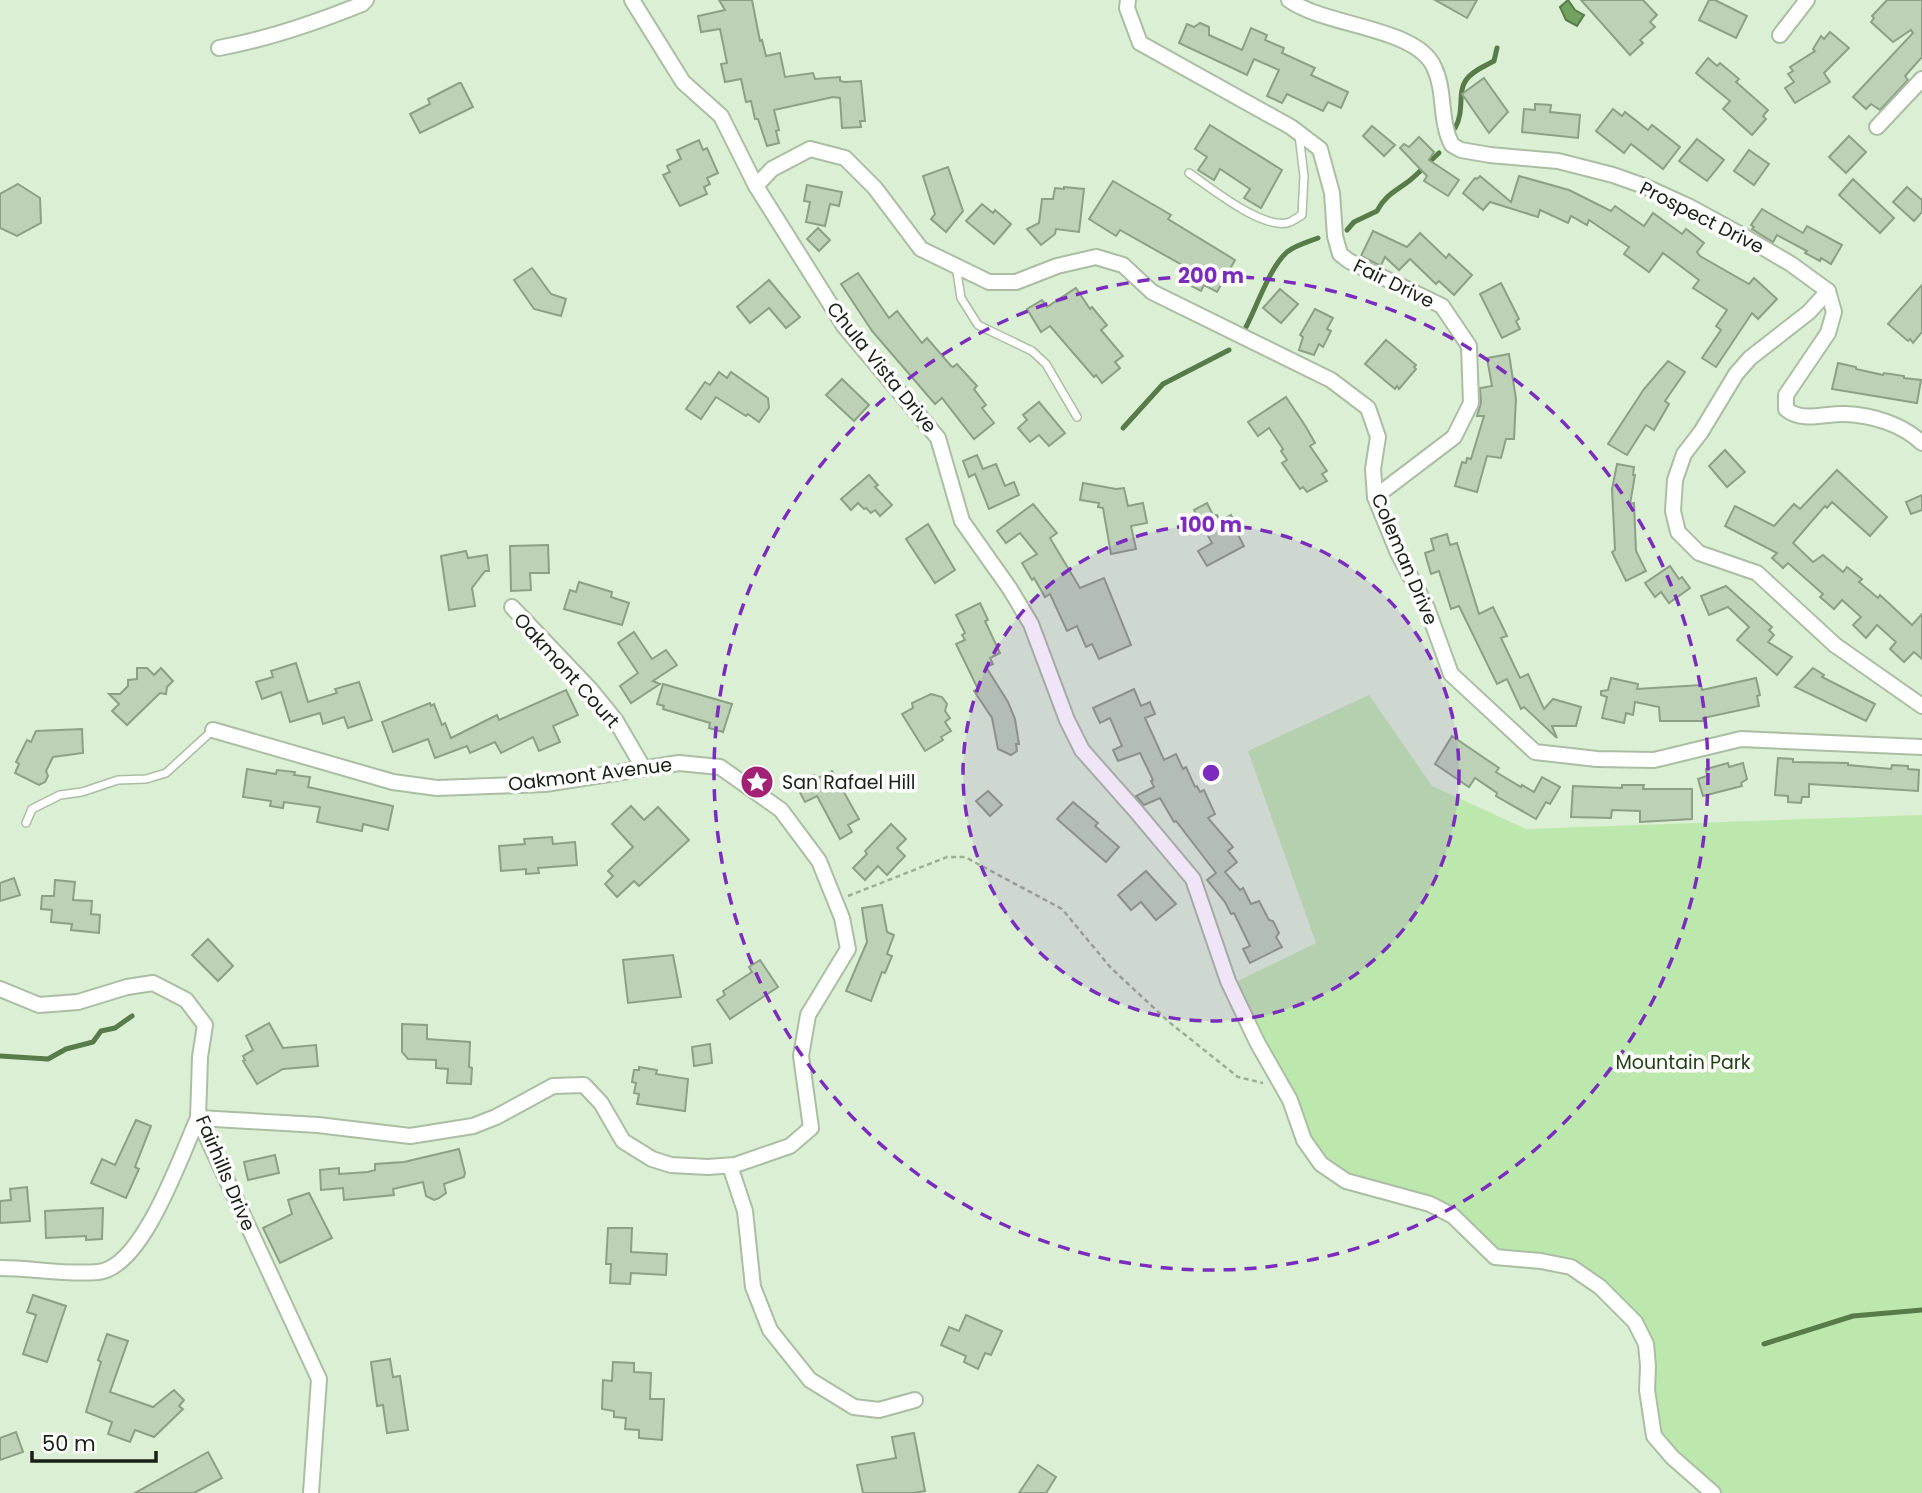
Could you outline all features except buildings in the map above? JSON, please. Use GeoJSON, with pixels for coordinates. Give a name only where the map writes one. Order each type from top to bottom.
{"type":"FeatureCollection","features":[{"type":"Feature","properties":{"kind":"street"},"geometry":{"type":"LineString","coordinates":[[219,48],[253,42],[312,24],[366,0]]}},
{"type":"Feature","properties":{"kind":"street","name":"Chula Vista Drive"},"geometry":{"type":"LineString","coordinates":[[632,0],[682,82],[721,116],[756,186],[844,326],[938,438],[962,521],[1031,624],[1067,720],[1082,750],[1193,879],[1228,981],[1257,1042],[1290,1100],[1304,1140],[1321,1164],[1346,1181],[1430,1204],[1453,1216],[1495,1257],[1571,1267],[1600,1287],[1634,1322],[1646,1344],[1647,1390],[1654,1436],[1672,1457],[1713,1493]]}},
{"type":"Feature","properties":{"kind":"street","name":"Fair Drive"},"geometry":{"type":"LineString","coordinates":[[1128,0],[1127,8],[1140,43],[1298,132],[1320,149],[1332,193],[1335,236],[1340,254],[1349,261],[1442,306],[1469,346],[1471,403],[1454,437],[1374,496]]}},
{"type":"Feature","properties":{"kind":"street","name":"Prospect Drive"},"geometry":{"type":"LineString","coordinates":[[1289,0],[1322,16],[1409,42],[1425,52],[1435,68],[1442,93],[1443,122],[1452,145],[1461,150],[1558,161],[1644,186],[1688,206],[1756,244],[1791,264],[1828,291]]}},
{"type":"Feature","properties":{"kind":"street"},"geometry":{"type":"LineString","coordinates":[[1780,35],[1807,0]]}},
{"type":"Feature","properties":{"kind":"street"},"geometry":{"type":"LineString","coordinates":[[1877,127],[1922,79]]}},
{"type":"Feature","properties":{"kind":"street","name":"Coleman Drive"},"geometry":{"type":"LineString","coordinates":[[756,186],[772,169],[810,149],[845,158],[875,188],[920,249],[989,282],[1016,282],[1058,266],[1096,257],[1123,265],[1152,292],[1331,380],[1368,408],[1378,437],[1373,469],[1374,496],[1398,553],[1427,608],[1451,674],[1535,752],[1597,759],[1654,760],[1741,739],[1922,747]]}},
{"type":"Feature","properties":{"kind":"street"},"geometry":{"type":"LineString","coordinates":[[1828,291],[1834,312],[1828,332],[1786,395],[1786,409],[1793,415],[1805,417],[1866,415],[1897,426],[1922,443]]}},
{"type":"Feature","properties":{"kind":"street"},"geometry":{"type":"LineString","coordinates":[[1828,291],[1808,312],[1749,358],[1736,374],[1701,432],[1684,454],[1675,480],[1675,522],[1678,532],[1699,553],[1757,573],[1835,645],[1922,706]]}},
{"type":"Feature","properties":{"kind":"street","name":"Oakmont Court"},"geometry":{"type":"LineString","coordinates":[[512,607],[590,689],[616,721],[644,769]]}},
{"type":"Feature","properties":{"kind":"street","name":"Oakmont Avenue"},"geometry":{"type":"LineString","coordinates":[[198,1118],[318,1125],[411,1136],[473,1126],[496,1117],[553,1086],[584,1085],[601,1103],[623,1141],[652,1159],[686,1167],[730,1166],[790,1146],[811,1128],[801,1056],[807,1015],[848,949],[842,918],[818,861],[781,810],[720,767],[678,763],[545,784],[437,788],[393,782],[213,730]]}},
{"type":"Feature","properties":{"kind":"street","name":"Fairhills Drive"},"geometry":{"type":"LineString","coordinates":[[0,989],[39,1005],[78,1002],[127,987],[153,983],[186,1000],[205,1025],[200,1057],[198,1118],[319,1378],[311,1493]]}},
{"type":"Feature","properties":{"kind":"street"},"geometry":{"type":"LineString","coordinates":[[0,1268],[100,1272],[119,1264],[148,1230],[198,1118]]}},
{"type":"Feature","properties":{"kind":"street"},"geometry":{"type":"LineString","coordinates":[[730,1166],[745,1211],[752,1287],[771,1329],[810,1380],[855,1407],[879,1410],[915,1400]]}},
{"type":"Feature","properties":{"kind":"lane"},"geometry":{"type":"LineString","coordinates":[[1189,173],[1268,222],[1288,223],[1302,215],[1304,177],[1298,132]]}},
{"type":"Feature","properties":{"kind":"lane"},"geometry":{"type":"LineString","coordinates":[[956,266],[961,298],[978,325],[1032,351],[1046,364],[1077,417]]}},
{"type":"Feature","properties":{"kind":"lane"},"geometry":{"type":"LineString","coordinates":[[26,822],[32,809],[60,795],[82,792],[118,780],[146,779],[166,773],[213,730]]}},
{"type":"Feature","properties":{"kind":"path"},"geometry":{"type":"LineString","coordinates":[[835,901],[947,858],[965,857],[1062,909],[1111,968],[1169,1022],[1238,1077],[1283,1087]]}},
{"type":"Feature","properties":{"kind":"green space","name":"Mountain Park"},"geometry":{"type":"Polygon","coordinates":[[[1369,695],[1432,786],[1526,829],[1922,815],[1922,1493],[1708,1493],[1654,1444],[1644,1426],[1642,1334],[1594,1286],[1567,1270],[1508,1263],[1445,1214],[1341,1184],[1314,1157],[1254,1036],[1236,982],[1316,943],[1248,751],[1369,695]]]}},
{"type":"Feature","properties":{"kind":"shaded area"},"geometry":{"type":"Polygon","coordinates":[[[1568,0],[1575,10],[1584,15],[1577,26],[1566,20],[1560,7],[1568,0]]]}},
{"type":"Feature","properties":{"kind":"waterway"},"geometry":{"type":"LineString","coordinates":[[1455,128],[1460,115],[1463,85],[1475,71],[1494,61],[1497,48]]}},
{"type":"Feature","properties":{"kind":"waterway"},"geometry":{"type":"LineString","coordinates":[[1347,230],[1354,222],[1377,211],[1387,197],[1413,178],[1439,153]]}},
{"type":"Feature","properties":{"kind":"waterway"},"geometry":{"type":"LineString","coordinates":[[1246,327],[1269,277],[1281,259],[1294,247],[1318,238]]}},
{"type":"Feature","properties":{"kind":"waterway"},"geometry":{"type":"LineString","coordinates":[[1123,428],[1163,384],[1229,350]]}},
{"type":"Feature","properties":{"kind":"waterway"},"geometry":{"type":"LineString","coordinates":[[0,1056],[48,1059],[66,1049],[93,1042],[101,1031],[115,1028],[132,1016]]}},
{"type":"Feature","properties":{"kind":"waterway"},"geometry":{"type":"LineString","coordinates":[[1764,1344],[1853,1316],[1922,1310]]}},
{"type":"Feature","properties":{"kind":"place","name":"San Rafael Hill"},"geometry":{"type":"Point","coordinates":[757,782]}}]}
